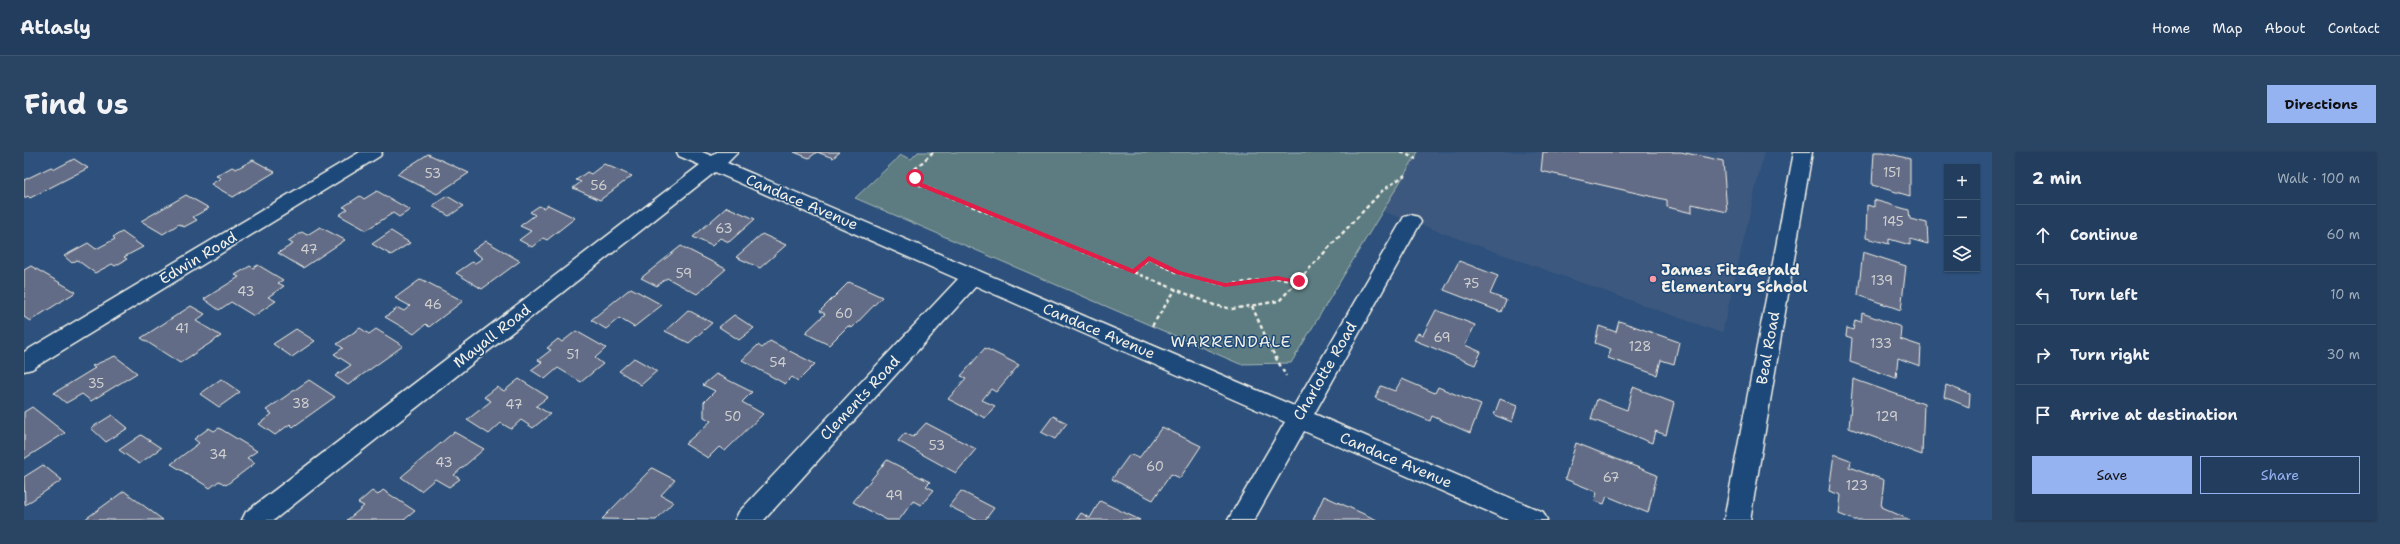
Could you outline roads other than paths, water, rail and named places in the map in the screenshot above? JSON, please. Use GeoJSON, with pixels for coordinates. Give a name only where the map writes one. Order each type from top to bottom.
{"type":"FeatureCollection","features":[{"type":"Feature","properties":{"kind":"street","name":"Edwin Road"},"geometry":{"type":"LineString","coordinates":[[24,363],[373,152]]}},
{"type":"Feature","properties":{"kind":"street","name":"Candace Avenue"},"geometry":{"type":"LineString","coordinates":[[686,152],[721,158],[973,276],[1534,520]]}},
{"type":"Feature","properties":{"kind":"street","name":"Beal Road"},"geometry":{"type":"LineString","coordinates":[[1737,520],[1803,152]]}},
{"type":"Feature","properties":{"kind":"street","name":"Mayall Road"},"geometry":{"type":"LineString","coordinates":[[255,520],[721,158]]}},
{"type":"Feature","properties":{"kind":"street","name":"Charlotte Road"},"geometry":{"type":"LineString","coordinates":[[1242,520],[1298,418],[1411,222]]}},
{"type":"Feature","properties":{"kind":"street","name":"Clements Road"},"geometry":{"type":"LineString","coordinates":[[748,520],[973,276]]}},
{"type":"Feature","properties":{"kind":"place","name":"James FitzGerald Elementary School"},"geometry":{"type":"Point","coordinates":[1653,279]}},
{"type":"Feature","properties":{"kind":"district","name":"WARRENDALE"},"geometry":{"type":"Point","coordinates":[1231,341]}}]}
